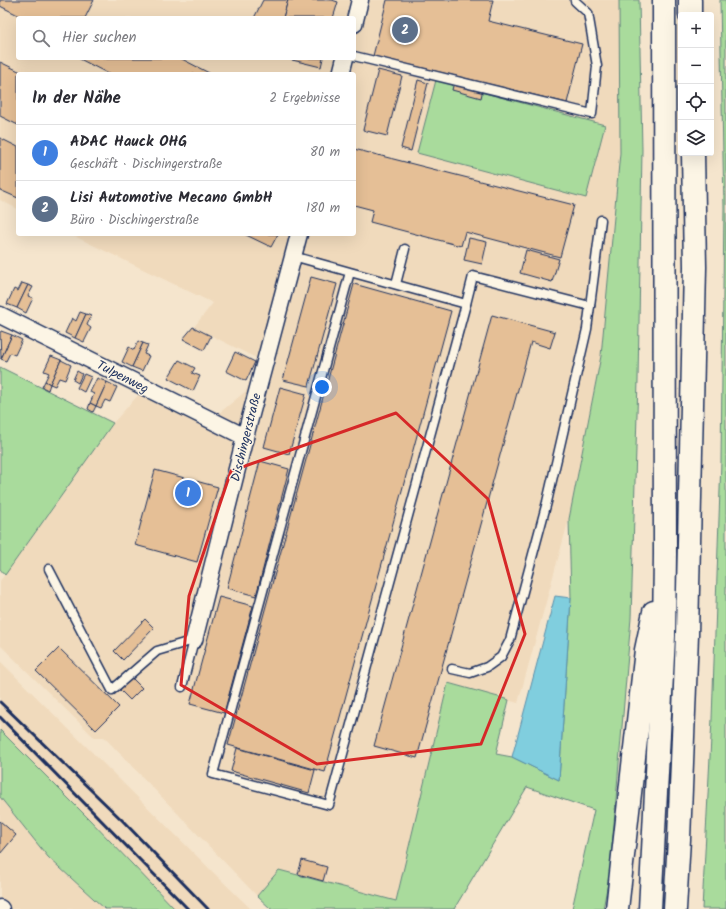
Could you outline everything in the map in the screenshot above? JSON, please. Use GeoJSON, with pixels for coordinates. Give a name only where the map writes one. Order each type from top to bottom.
{"type":"FeatureCollection","features":[{"type":"Feature","properties":{"kind":"highway"},"geometry":{"type":"LineString","coordinates":[[650,909],[664,636],[664,0]]}},
{"type":"Feature","properties":{"kind":"highway"},"geometry":{"type":"LineString","coordinates":[[690,0],[690,12]]}},
{"type":"Feature","properties":{"kind":"highway"},"geometry":{"type":"LineString","coordinates":[[675,909],[680,839],[687,635],[695,310],[693,156]]}},
{"type":"Feature","properties":{"kind":"highway"},"geometry":{"type":"LineString","coordinates":[[617,909],[646,650],[665,554]]}},
{"type":"Feature","properties":{"kind":"highway"},"geometry":{"type":"LineString","coordinates":[[680,839],[689,874],[689,909]]}},
{"type":"Feature","properties":{"kind":"street"},"geometry":{"type":"LineString","coordinates":[[356,16],[360,0]]}},
{"type":"Feature","properties":{"kind":"street"},"geometry":{"type":"LineString","coordinates":[[342,72],[344,60]]}},
{"type":"Feature","properties":{"kind":"street","name":"Dischingerstraße"},"geometry":{"type":"LineString","coordinates":[[194,640],[245,437],[298,236]]}},
{"type":"Feature","properties":{"kind":"street","name":"Tulpenweg"},"geometry":{"type":"LineString","coordinates":[[0,315],[245,437]]}},
{"type":"Feature","properties":{"kind":"lane"},"geometry":{"type":"LineString","coordinates":[[356,56],[592,114],[597,66],[588,13],[574,0]]}},
{"type":"Feature","properties":{"kind":"lane"},"geometry":{"type":"LineString","coordinates":[[452,669],[470,673],[487,666],[501,657],[510,640],[547,502],[586,329],[602,220]]}},
{"type":"Feature","properties":{"kind":"lane"},"geometry":{"type":"LineString","coordinates":[[396,284],[405,249]]}},
{"type":"Feature","properties":{"kind":"lane"},"geometry":{"type":"LineString","coordinates":[[293,256],[466,304]]}},
{"type":"Feature","properties":{"kind":"lane"},"geometry":{"type":"LineString","coordinates":[[350,272],[213,774],[330,805],[473,276],[590,306]]}},
{"type":"Feature","properties":{"kind":"lane"},"geometry":{"type":"LineString","coordinates":[[49,570],[112,690],[157,651],[194,640]]}},
{"type":"Feature","properties":{"kind":"lane"},"geometry":{"type":"LineString","coordinates":[[182,687],[194,640]]}},
{"type":"Feature","properties":{"kind":"highlighted area"},"geometry":{"type":"Polygon","coordinates":[[[396,413],[488,499],[525,634],[481,744],[317,764],[181,685],[189,596],[231,471],[396,413]]]}},
{"type":"Feature","properties":{"kind":"shaded area"},"geometry":{"type":"Polygon","coordinates":[[[0,0],[634,0],[601,356],[569,519],[518,703],[448,683],[396,901],[279,870],[257,896],[104,737],[94,737],[0,645],[0,581],[113,423],[141,392],[206,424],[246,391],[258,359],[194,327],[213,303],[74,236],[356,236],[356,72],[16,72],[16,208],[0,200],[0,0]]]}},
{"type":"Feature","properties":{"kind":"shaded area"},"geometry":{"type":"Polygon","coordinates":[[[0,661],[251,909],[175,909],[89,819],[0,730],[0,661]]]}},
{"type":"Feature","properties":{"kind":"shaded area"},"geometry":{"type":"Polygon","coordinates":[[[0,797],[48,857],[105,909],[0,909],[0,797]]]}},
{"type":"Feature","properties":{"kind":"green space"},"geometry":{"type":"Polygon","coordinates":[[[619,0],[639,0],[642,150],[638,380],[631,618],[610,872],[603,909],[572,909],[594,810],[527,787],[454,909],[271,909],[257,896],[279,870],[396,901],[448,683],[509,700],[496,754],[512,757],[559,780],[571,598],[569,519],[601,356],[620,153],[619,0]]]}},
{"type":"Feature","properties":{"kind":"green space"},"geometry":{"type":"Polygon","coordinates":[[[720,0],[726,0],[726,909],[702,909],[712,719],[721,461],[724,208],[720,0]]]}},
{"type":"Feature","properties":{"kind":"green space"},"geometry":{"type":"Polygon","coordinates":[[[436,80],[605,125],[586,198],[417,153],[436,80]]]}},
{"type":"Feature","properties":{"kind":"green space"},"geometry":{"type":"Polygon","coordinates":[[[0,367],[113,423],[5,575],[0,569],[0,367]]]}},
{"type":"Feature","properties":{"kind":"green space"},"geometry":{"type":"Polygon","coordinates":[[[0,730],[89,819],[175,909],[105,909],[48,857],[0,797],[0,730]]]}},
{"type":"Feature","properties":{"kind":"water"},"geometry":{"type":"Polygon","coordinates":[[[555,596],[571,598],[559,780],[512,757],[555,596]]]}},
{"type":"Feature","properties":{"kind":"building"},"geometry":{"type":"Polygon","coordinates":[[[0,0],[94,0],[86,16],[20,16],[0,6],[0,0]]]}},
{"type":"Feature","properties":{"kind":"building"},"geometry":{"type":"Polygon","coordinates":[[[263,0],[288,0],[284,16],[255,16],[263,0]]]}},
{"type":"Feature","properties":{"kind":"building"},"geometry":{"type":"Polygon","coordinates":[[[288,0],[332,0],[338,2],[334,16],[284,16],[288,0]]]}},
{"type":"Feature","properties":{"kind":"building"},"geometry":{"type":"Polygon","coordinates":[[[387,0],[493,0],[488,21],[582,44],[567,103],[373,56],[387,0]]]}},
{"type":"Feature","properties":{"kind":"building"},"geometry":{"type":"Polygon","coordinates":[[[82,60],[184,60],[207,72],[105,72],[82,60]]]}},
{"type":"Feature","properties":{"kind":"building"},"geometry":{"type":"Polygon","coordinates":[[[292,60],[323,60],[321,67],[292,60]]]}},
{"type":"Feature","properties":{"kind":"building"},"geometry":{"type":"Polygon","coordinates":[[[0,62],[21,72],[16,72],[16,124],[0,116],[0,62]]]}},
{"type":"Feature","properties":{"kind":"building"},"geometry":{"type":"Polygon","coordinates":[[[378,70],[402,76],[387,136],[363,130],[378,70]]]}},
{"type":"Feature","properties":{"kind":"building"},"geometry":{"type":"Polygon","coordinates":[[[418,80],[428,83],[411,151],[401,148],[418,80]]]}},
{"type":"Feature","properties":{"kind":"building"},"geometry":{"type":"Polygon","coordinates":[[[454,82],[483,89],[481,98],[452,90],[454,82]]]}},
{"type":"Feature","properties":{"kind":"building"},"geometry":{"type":"Polygon","coordinates":[[[0,138],[16,146],[16,197],[0,190],[0,138]]]}},
{"type":"Feature","properties":{"kind":"building"},"geometry":{"type":"Polygon","coordinates":[[[356,150],[574,205],[560,257],[465,232],[461,246],[370,222],[373,210],[356,206],[356,150]]]}},
{"type":"Feature","properties":{"kind":"building"},"geometry":{"type":"Polygon","coordinates":[[[248,236],[277,236],[271,247],[248,236]]]}},
{"type":"Feature","properties":{"kind":"building"},"geometry":{"type":"Polygon","coordinates":[[[469,238],[487,242],[482,264],[464,260],[469,238]]]}},
{"type":"Feature","properties":{"kind":"building"},"geometry":{"type":"Polygon","coordinates":[[[526,250],[559,259],[552,282],[520,273],[526,250]]]}},
{"type":"Feature","properties":{"kind":"building"},"geometry":{"type":"Polygon","coordinates":[[[311,277],[337,284],[309,386],[283,380],[311,277]]]}},
{"type":"Feature","properties":{"kind":"building"},"geometry":{"type":"Polygon","coordinates":[[[22,283],[28,285],[17,308],[7,304],[14,289],[18,291],[22,283]]]}},
{"type":"Feature","properties":{"kind":"building"},"geometry":{"type":"Polygon","coordinates":[[[354,284],[451,311],[325,772],[228,745],[354,284]]]}},
{"type":"Feature","properties":{"kind":"building"},"geometry":{"type":"Polygon","coordinates":[[[28,285],[33,287],[28,296],[33,298],[26,313],[17,308],[28,285]]]}},
{"type":"Feature","properties":{"kind":"building"},"geometry":{"type":"Polygon","coordinates":[[[80,312],[86,314],[75,338],[65,333],[72,318],[76,321],[80,312]]]}},
{"type":"Feature","properties":{"kind":"building"},"geometry":{"type":"Polygon","coordinates":[[[86,314],[91,316],[87,325],[91,328],[84,342],[75,338],[86,314]]]}},
{"type":"Feature","properties":{"kind":"building"},"geometry":{"type":"Polygon","coordinates":[[[492,315],[555,332],[550,348],[531,342],[417,758],[374,746],[492,315]]]}},
{"type":"Feature","properties":{"kind":"building"},"geometry":{"type":"Polygon","coordinates":[[[193,327],[211,336],[204,350],[183,339],[193,327]]]}},
{"type":"Feature","properties":{"kind":"building"},"geometry":{"type":"Polygon","coordinates":[[[1,331],[12,335],[1,359],[0,333],[1,331]]]}},
{"type":"Feature","properties":{"kind":"building"},"geometry":{"type":"Polygon","coordinates":[[[12,335],[22,340],[15,355],[10,353],[6,361],[1,359],[12,335]]]}},
{"type":"Feature","properties":{"kind":"building"},"geometry":{"type":"Polygon","coordinates":[[[138,341],[143,343],[132,367],[122,362],[129,347],[134,350],[138,341]]]}},
{"type":"Feature","properties":{"kind":"building"},"geometry":{"type":"Polygon","coordinates":[[[143,343],[148,345],[144,354],[149,356],[142,371],[132,367],[143,343]]]}},
{"type":"Feature","properties":{"kind":"building"},"geometry":{"type":"Polygon","coordinates":[[[235,352],[255,362],[246,381],[226,371],[235,352]]]}},
{"type":"Feature","properties":{"kind":"building"},"geometry":{"type":"Polygon","coordinates":[[[51,356],[61,360],[50,384],[45,381],[49,373],[44,371],[51,356]]]}},
{"type":"Feature","properties":{"kind":"building"},"geometry":{"type":"Polygon","coordinates":[[[61,360],[71,365],[65,380],[59,378],[55,386],[50,384],[61,360]]]}},
{"type":"Feature","properties":{"kind":"building"},"geometry":{"type":"Polygon","coordinates":[[[179,360],[195,368],[192,373],[200,376],[193,391],[168,378],[179,360]]]}},
{"type":"Feature","properties":{"kind":"building"},"geometry":{"type":"Polygon","coordinates":[[[77,371],[82,374],[78,383],[73,380],[77,371]]]}},
{"type":"Feature","properties":{"kind":"building"},"geometry":{"type":"Polygon","coordinates":[[[84,374],[91,377],[84,392],[77,388],[84,374]]]}},
{"type":"Feature","properties":{"kind":"building"},"geometry":{"type":"Polygon","coordinates":[[[97,378],[107,382],[96,406],[90,403],[94,394],[90,392],[97,378]]]}},
{"type":"Feature","properties":{"kind":"building"},"geometry":{"type":"Polygon","coordinates":[[[45,381],[50,384],[48,390],[42,387],[45,381]]]}},
{"type":"Feature","properties":{"kind":"building"},"geometry":{"type":"Polygon","coordinates":[[[107,382],[117,387],[110,402],[105,400],[101,408],[96,406],[107,382]]]}},
{"type":"Feature","properties":{"kind":"building"},"geometry":{"type":"Polygon","coordinates":[[[280,387],[306,394],[289,454],[264,447],[280,387]]]}},
{"type":"Feature","properties":{"kind":"building"},"geometry":{"type":"Polygon","coordinates":[[[90,403],[96,406],[93,412],[88,409],[90,403]]]}},
{"type":"Feature","properties":{"kind":"building"},"geometry":{"type":"Polygon","coordinates":[[[260,461],[289,469],[256,596],[227,588],[260,461]]]}},
{"type":"Feature","properties":{"kind":"building"},"geometry":{"type":"Polygon","coordinates":[[[155,470],[218,487],[197,562],[135,545],[155,470]]]}},
{"type":"Feature","properties":{"kind":"building"},"geometry":{"type":"Polygon","coordinates":[[[219,597],[253,606],[224,713],[190,704],[219,597]]]}},
{"type":"Feature","properties":{"kind":"building"},"geometry":{"type":"Polygon","coordinates":[[[145,619],[154,628],[123,660],[114,651],[145,619]]]}},
{"type":"Feature","properties":{"kind":"building"},"geometry":{"type":"Polygon","coordinates":[[[59,648],[119,707],[96,730],[36,671],[59,648]]]}},
{"type":"Feature","properties":{"kind":"building"},"geometry":{"type":"Polygon","coordinates":[[[132,678],[142,688],[130,700],[120,690],[132,678]]]}},
{"type":"Feature","properties":{"kind":"building"},"geometry":{"type":"Polygon","coordinates":[[[237,748],[315,770],[309,793],[231,771],[237,748]]]}},
{"type":"Feature","properties":{"kind":"building"},"geometry":{"type":"Polygon","coordinates":[[[0,821],[16,835],[0,854],[0,821]]]}},
{"type":"Feature","properties":{"kind":"building"},"geometry":{"type":"Polygon","coordinates":[[[302,860],[327,867],[323,881],[298,874],[302,860]]]}},
{"type":"Feature","properties":{"kind":"railway"},"geometry":{"type":"LineString","coordinates":[[0,702],[123,821],[208,909]]}},
{"type":"Feature","properties":{"kind":"railway"},"geometry":{"type":"LineString","coordinates":[[0,717],[188,909]]}},
{"type":"Feature","properties":{"kind":"place","name":"Lisi Automotive Mecano GmbH"},"geometry":{"type":"Point","coordinates":[405,30]}},
{"type":"Feature","properties":{"kind":"place","name":"ADAC Hauck OHG"},"geometry":{"type":"Point","coordinates":[188,493]}}]}
